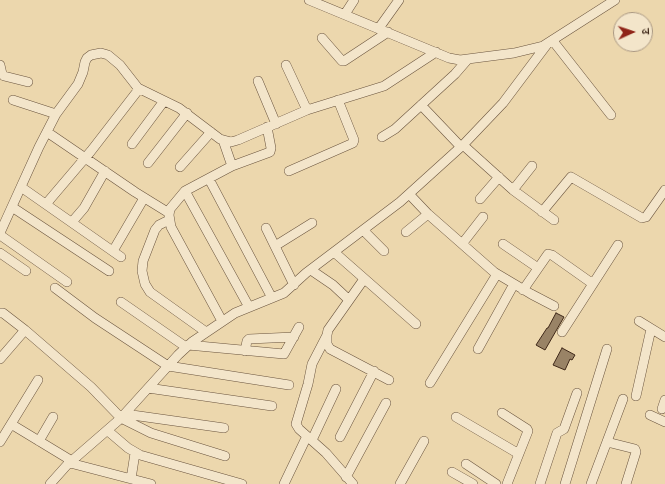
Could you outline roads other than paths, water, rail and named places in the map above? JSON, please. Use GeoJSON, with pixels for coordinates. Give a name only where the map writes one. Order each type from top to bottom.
{"type":"FeatureCollection","features":[{"type":"Feature","properties":{"kind":"street"},"geometry":{"type":"LineString","coordinates":[[309,0],[454,60],[468,60],[525,51],[550,42],[615,0]]}},
{"type":"Feature","properties":{"kind":"street"},"geometry":{"type":"LineString","coordinates":[[345,14],[354,0]]}},
{"type":"Feature","properties":{"kind":"street"},"geometry":{"type":"LineString","coordinates":[[379,28],[399,0]]}},
{"type":"Feature","properties":{"kind":"street"},"geometry":{"type":"LineString","coordinates":[[322,38],[342,61],[344,61],[388,32]]}},
{"type":"Feature","properties":{"kind":"street"},"geometry":{"type":"LineString","coordinates":[[550,42],[611,115]]}},
{"type":"Feature","properties":{"kind":"street"},"geometry":{"type":"LineString","coordinates":[[50,484],[71,462],[108,431],[123,416],[187,346],[235,313],[284,292],[408,194],[462,146],[508,97],[550,42]]}},
{"type":"Feature","properties":{"kind":"street"},"geometry":{"type":"LineString","coordinates":[[67,282],[0,234],[36,152],[56,114],[81,79],[85,62],[91,55],[101,53],[108,55],[115,60],[139,89],[164,100],[187,113],[223,140],[231,142],[307,110],[384,86],[436,52]]}},
{"type":"Feature","properties":{"kind":"street"},"geometry":{"type":"LineString","coordinates":[[382,137],[395,129],[455,74],[468,60]]}},
{"type":"Feature","properties":{"kind":"street"},"geometry":{"type":"LineString","coordinates":[[0,65],[4,76],[28,82]]}},
{"type":"Feature","properties":{"kind":"street"},"geometry":{"type":"LineString","coordinates":[[286,65],[307,110]]}},
{"type":"Feature","properties":{"kind":"street"},"geometry":{"type":"LineString","coordinates":[[222,321],[171,227],[169,217],[170,209],[184,191],[232,166],[270,152],[272,126],[258,81]]}},
{"type":"Feature","properties":{"kind":"street"},"geometry":{"type":"LineString","coordinates":[[46,204],[85,158],[139,89]]}},
{"type":"Feature","properties":{"kind":"street"},"geometry":{"type":"LineString","coordinates":[[13,100],[56,114]]}},
{"type":"Feature","properties":{"kind":"street"},"geometry":{"type":"LineString","coordinates":[[132,144],[164,100]]}},
{"type":"Feature","properties":{"kind":"street"},"geometry":{"type":"LineString","coordinates":[[288,172],[353,143],[354,140],[338,100]]}},
{"type":"Feature","properties":{"kind":"street"},"geometry":{"type":"LineString","coordinates":[[421,105],[462,146],[513,190],[554,220]]}},
{"type":"Feature","properties":{"kind":"street"},"geometry":{"type":"LineString","coordinates":[[148,163],[187,113]]}},
{"type":"Feature","properties":{"kind":"street"},"geometry":{"type":"LineString","coordinates":[[47,132],[144,198],[169,217]]}},
{"type":"Feature","properties":{"kind":"street"},"geometry":{"type":"LineString","coordinates":[[180,167],[211,132]]}},
{"type":"Feature","properties":{"kind":"street"},"geometry":{"type":"LineString","coordinates":[[223,140],[232,166]]}},
{"type":"Feature","properties":{"kind":"street"},"geometry":{"type":"LineString","coordinates":[[513,190],[532,166]]}},
{"type":"Feature","properties":{"kind":"street"},"geometry":{"type":"LineString","coordinates":[[72,222],[84,208],[105,171]]}},
{"type":"Feature","properties":{"kind":"street"},"geometry":{"type":"LineString","coordinates":[[542,212],[571,176],[642,218],[646,217],[665,190]]}},
{"type":"Feature","properties":{"kind":"street"},"geometry":{"type":"LineString","coordinates":[[480,199],[499,177]]}},
{"type":"Feature","properties":{"kind":"street"},"geometry":{"type":"LineString","coordinates":[[209,179],[272,298]]}},
{"type":"Feature","properties":{"kind":"street"},"geometry":{"type":"LineString","coordinates":[[21,187],[121,257]]}},
{"type":"Feature","properties":{"kind":"street"},"geometry":{"type":"LineString","coordinates":[[184,191],[249,307]]}},
{"type":"Feature","properties":{"kind":"street"},"geometry":{"type":"LineString","coordinates":[[408,194],[428,214],[497,274],[523,290],[554,306]]}},
{"type":"Feature","properties":{"kind":"street"},"geometry":{"type":"LineString","coordinates":[[113,251],[144,198]]}},
{"type":"Feature","properties":{"kind":"street"},"geometry":{"type":"LineString","coordinates":[[12,207],[109,271]]}},
{"type":"Feature","properties":{"kind":"street"},"geometry":{"type":"LineString","coordinates":[[406,232],[428,214]]}},
{"type":"Feature","properties":{"kind":"street"},"geometry":{"type":"LineString","coordinates":[[169,217],[155,230],[142,261],[145,284],[150,292],[206,332]]}},
{"type":"Feature","properties":{"kind":"street"},"geometry":{"type":"LineString","coordinates":[[462,244],[483,217]]}},
{"type":"Feature","properties":{"kind":"street"},"geometry":{"type":"LineString","coordinates":[[274,246],[312,223]]}},
{"type":"Feature","properties":{"kind":"street"},"geometry":{"type":"LineString","coordinates":[[266,228],[294,285]]}},
{"type":"Feature","properties":{"kind":"street"},"geometry":{"type":"LineString","coordinates":[[363,230],[384,251]]}},
{"type":"Feature","properties":{"kind":"street"},"geometry":{"type":"LineString","coordinates":[[503,244],[538,268]]}},
{"type":"Feature","properties":{"kind":"street"},"geometry":{"type":"LineString","coordinates":[[562,332],[618,246]]}},
{"type":"Feature","properties":{"kind":"street"},"geometry":{"type":"LineString","coordinates":[[0,252],[26,271]]}},
{"type":"Feature","properties":{"kind":"street"},"geometry":{"type":"LineString","coordinates":[[334,252],[416,324]]}},
{"type":"Feature","properties":{"kind":"street"},"geometry":{"type":"LineString","coordinates":[[523,290],[546,255],[550,254],[593,284]]}},
{"type":"Feature","properties":{"kind":"street"},"geometry":{"type":"LineString","coordinates":[[311,270],[332,285],[349,300]]}},
{"type":"Feature","properties":{"kind":"street"},"geometry":{"type":"LineString","coordinates":[[430,382],[497,274]]}},
{"type":"Feature","properties":{"kind":"street"},"geometry":{"type":"LineString","coordinates":[[364,278],[328,330],[312,364],[307,388],[296,420],[297,426],[326,454],[349,481],[386,403]]}},
{"type":"Feature","properties":{"kind":"street"},"geometry":{"type":"LineString","coordinates":[[478,349],[514,284]]}},
{"type":"Feature","properties":{"kind":"street"},"geometry":{"type":"LineString","coordinates":[[55,288],[95,318],[168,366],[289,385]]}},
{"type":"Feature","properties":{"kind":"street"},"geometry":{"type":"LineString","coordinates":[[121,302],[187,346],[284,354],[299,327]]}},
{"type":"Feature","properties":{"kind":"street"},"geometry":{"type":"LineString","coordinates":[[0,313],[3,313],[25,330],[123,416],[151,432],[224,456]]}},
{"type":"Feature","properties":{"kind":"street"},"geometry":{"type":"LineString","coordinates":[[639,321],[665,337]]}},
{"type":"Feature","properties":{"kind":"street"},"geometry":{"type":"LineString","coordinates":[[636,396],[652,329]]}},
{"type":"Feature","properties":{"kind":"street"},"geometry":{"type":"LineString","coordinates":[[0,359],[25,330]]}},
{"type":"Feature","properties":{"kind":"street"},"geometry":{"type":"LineString","coordinates":[[326,335],[327,344],[330,349],[389,380]]}},
{"type":"Feature","properties":{"kind":"street"},"geometry":{"type":"LineString","coordinates":[[245,351],[247,341],[249,339],[294,337]]}},
{"type":"Feature","properties":{"kind":"street"},"geometry":{"type":"LineString","coordinates":[[565,484],[607,349]]}},
{"type":"Feature","properties":{"kind":"street"},"geometry":{"type":"LineString","coordinates":[[340,437],[374,371]]}},
{"type":"Feature","properties":{"kind":"street"},"geometry":{"type":"LineString","coordinates":[[0,442],[38,380]]}},
{"type":"Feature","properties":{"kind":"street"},"geometry":{"type":"LineString","coordinates":[[148,388],[272,406]]}},
{"type":"Feature","properties":{"kind":"street"},"geometry":{"type":"LineString","coordinates":[[284,484],[336,388]]}},
{"type":"Feature","properties":{"kind":"street"},"geometry":{"type":"LineString","coordinates":[[540,484],[558,433],[564,429],[577,393]]}},
{"type":"Feature","properties":{"kind":"street"},"geometry":{"type":"LineString","coordinates":[[591,484],[623,399]]}},
{"type":"Feature","properties":{"kind":"street"},"geometry":{"type":"LineString","coordinates":[[502,413],[527,429],[528,432],[507,484]]}},
{"type":"Feature","properties":{"kind":"street"},"geometry":{"type":"LineString","coordinates":[[650,415],[665,422]]}},
{"type":"Feature","properties":{"kind":"street"},"geometry":{"type":"LineString","coordinates":[[123,416],[224,428]]}},
{"type":"Feature","properties":{"kind":"street"},"geometry":{"type":"LineString","coordinates":[[39,441],[53,417]]}},
{"type":"Feature","properties":{"kind":"street"},"geometry":{"type":"LineString","coordinates":[[456,417],[519,454]]}},
{"type":"Feature","properties":{"kind":"street"},"geometry":{"type":"LineString","coordinates":[[11,424],[71,462],[151,484]]}},
{"type":"Feature","properties":{"kind":"street"},"geometry":{"type":"LineString","coordinates":[[108,431],[135,453],[230,482],[242,484]]}},
{"type":"Feature","properties":{"kind":"street"},"geometry":{"type":"LineString","coordinates":[[400,484],[424,441]]}},
{"type":"Feature","properties":{"kind":"street"},"geometry":{"type":"LineString","coordinates":[[607,442],[635,450],[636,452],[626,484]]}},
{"type":"Feature","properties":{"kind":"street"},"geometry":{"type":"LineString","coordinates":[[131,479],[135,453]]}},
{"type":"Feature","properties":{"kind":"street"},"geometry":{"type":"LineString","coordinates":[[466,464],[496,484]]}},
{"type":"Feature","properties":{"kind":"street"},"geometry":{"type":"LineString","coordinates":[[452,472],[473,484]]}}]}
